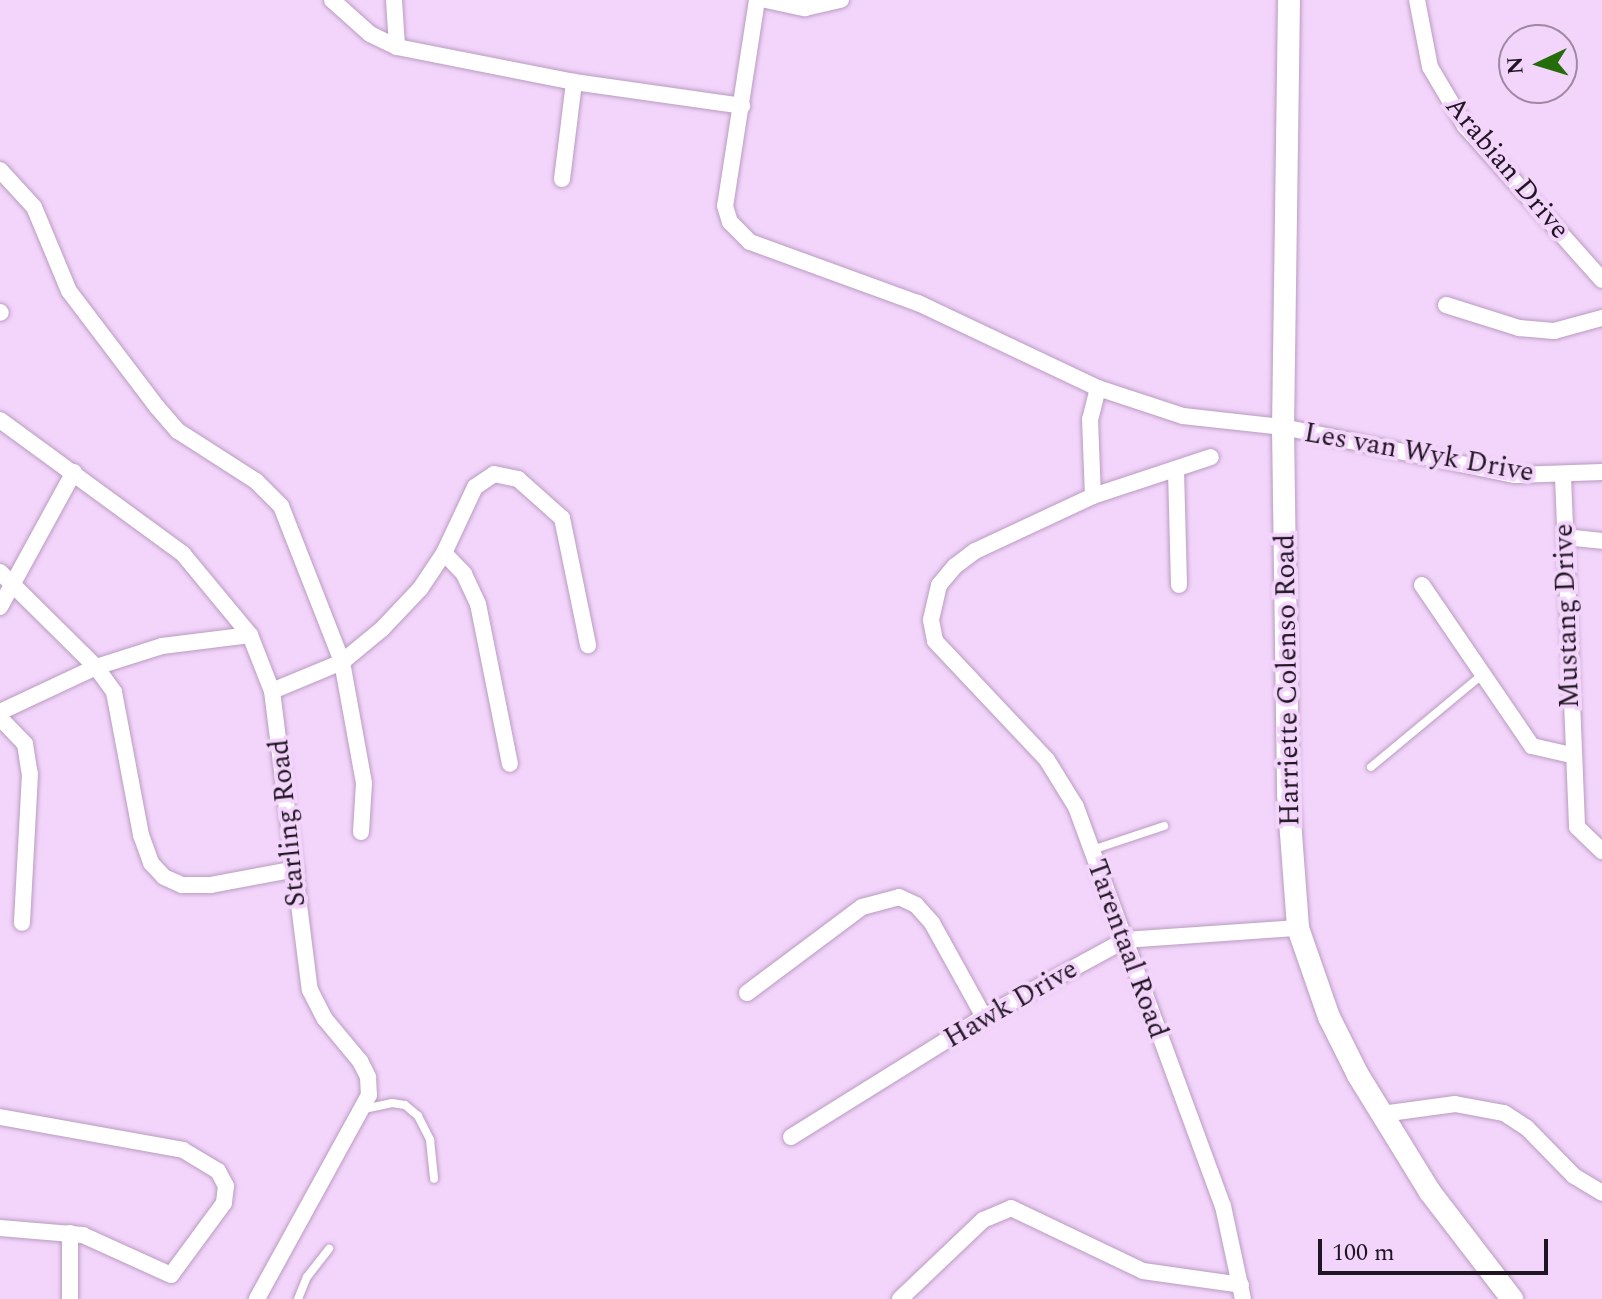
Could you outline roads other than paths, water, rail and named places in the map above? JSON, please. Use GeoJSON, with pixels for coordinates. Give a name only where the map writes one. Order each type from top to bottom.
{"type":"FeatureCollection","features":[{"type":"Feature","properties":{"kind":"street"},"geometry":{"type":"LineString","coordinates":[[332,0],[370,34],[397,47],[574,82],[742,106]]}},
{"type":"Feature","properties":{"kind":"street"},"geometry":{"type":"LineString","coordinates":[[394,0],[397,47]]}},
{"type":"Feature","properties":{"kind":"street","name":"Les van Wyk Drive"},"geometry":{"type":"LineString","coordinates":[[757,0],[742,106],[726,181],[725,206],[737,232],[750,242],[918,303],[1098,388],[1183,416],[1283,427],[1515,475],[1563,477],[1602,472]]}},
{"type":"Feature","properties":{"kind":"street"},"geometry":{"type":"LineString","coordinates":[[766,0],[805,8],[841,0]]}},
{"type":"Feature","properties":{"kind":"street","name":"Harriette Colenso Road"},"geometry":{"type":"LineString","coordinates":[[1289,0],[1283,427],[1288,794],[1298,928],[1329,1017],[1382,1114],[1430,1192],[1512,1299]]}},
{"type":"Feature","properties":{"kind":"street","name":"Arabian Drive"},"geometry":{"type":"LineString","coordinates":[[1417,0],[1430,67],[1465,126],[1602,280]]}},
{"type":"Feature","properties":{"kind":"street"},"geometry":{"type":"LineString","coordinates":[[562,179],[574,82]]}},
{"type":"Feature","properties":{"kind":"street"},"geometry":{"type":"LineString","coordinates":[[0,170],[34,207],[69,291],[157,407],[178,431],[272,493],[294,532],[342,662],[364,783],[361,832]]}},
{"type":"Feature","properties":{"kind":"street"},"geometry":{"type":"LineString","coordinates":[[1446,305],[1519,328],[1554,331],[1602,318]]}},
{"type":"Feature","properties":{"kind":"street"},"geometry":{"type":"LineString","coordinates":[[1098,388],[1090,419],[1093,496],[1211,457]]}},
{"type":"Feature","properties":{"kind":"street","name":"Starling Road"},"geometry":{"type":"LineString","coordinates":[[0,420],[183,554],[250,635],[272,691],[296,869],[299,935],[310,990],[368,1077],[363,1109],[277,1254],[257,1299]]}},
{"type":"Feature","properties":{"kind":"street"},"geometry":{"type":"LineString","coordinates":[[1176,470],[1179,585]]}},
{"type":"Feature","properties":{"kind":"street"},"geometry":{"type":"LineString","coordinates":[[0,607],[5,577],[74,472]]}},
{"type":"Feature","properties":{"kind":"street"},"geometry":{"type":"LineString","coordinates":[[272,691],[342,662],[420,589],[444,553],[481,480],[494,474],[518,479],[553,508],[569,531],[588,645]]}},
{"type":"Feature","properties":{"kind":"street","name":"Mustang Drive"},"geometry":{"type":"LineString","coordinates":[[1563,477],[1571,755],[1577,827],[1602,851]]}},
{"type":"Feature","properties":{"kind":"street","name":"Tarentaal Road"},"geometry":{"type":"LineString","coordinates":[[1093,496],[975,551],[955,566],[939,585],[932,607],[935,641],[1047,760],[1076,807],[1223,1206],[1242,1292]]}},
{"type":"Feature","properties":{"kind":"street"},"geometry":{"type":"LineString","coordinates":[[1565,537],[1602,541]]}},
{"type":"Feature","properties":{"kind":"street"},"geometry":{"type":"LineString","coordinates":[[444,553],[464,574],[478,604],[510,764]]}},
{"type":"Feature","properties":{"kind":"street"},"geometry":{"type":"LineString","coordinates":[[5,577],[96,667],[114,692],[122,718],[141,835],[151,863],[164,877],[182,885],[211,885],[296,869]]}},
{"type":"Feature","properties":{"kind":"street","name":"Mustang Drive"},"geometry":{"type":"LineString","coordinates":[[1422,585],[1532,746],[1571,755]]}},
{"type":"Feature","properties":{"kind":"street"},"geometry":{"type":"LineString","coordinates":[[22,923],[30,774],[25,744],[0,715],[96,667],[162,646],[250,635]]}},
{"type":"Feature","properties":{"kind":"street"},"geometry":{"type":"LineString","coordinates":[[747,993],[862,907],[899,897],[916,905],[932,923],[984,1017]]}},
{"type":"Feature","properties":{"kind":"street","name":"Hawk Drive"},"geometry":{"type":"LineString","coordinates":[[791,1137],[984,1017],[1125,940],[1298,928]]}},
{"type":"Feature","properties":{"kind":"street"},"geometry":{"type":"LineString","coordinates":[[1382,1114],[1455,1104],[1504,1113],[1527,1128],[1574,1176],[1602,1193]]}},
{"type":"Feature","properties":{"kind":"street"},"geometry":{"type":"LineString","coordinates":[[0,1117],[160,1143],[199,1158],[225,1179],[224,1203],[171,1275],[112,1244],[70,1233],[0,1228]]}},
{"type":"Feature","properties":{"kind":"street"},"geometry":{"type":"LineString","coordinates":[[900,1299],[983,1220],[1002,1209],[1020,1209],[1143,1271],[1242,1292]]}},
{"type":"Feature","properties":{"kind":"street"},"geometry":{"type":"LineString","coordinates":[[70,1233],[70,1299]]}},
{"type":"Feature","properties":{"kind":"lane"},"geometry":{"type":"LineString","coordinates":[[1371,767],[1482,675]]}},
{"type":"Feature","properties":{"kind":"lane"},"geometry":{"type":"LineString","coordinates":[[1092,850],[1164,826]]}},
{"type":"Feature","properties":{"kind":"lane"},"geometry":{"type":"LineString","coordinates":[[363,1109],[392,1103],[405,1105],[418,1116],[430,1140],[434,1179]]}},
{"type":"Feature","properties":{"kind":"lane"},"geometry":{"type":"LineString","coordinates":[[298,1299],[307,1277],[329,1249]]}}]}
